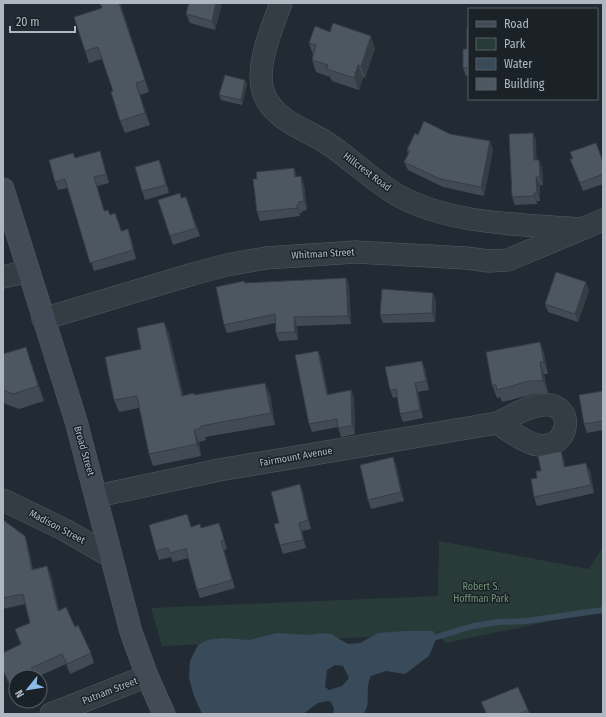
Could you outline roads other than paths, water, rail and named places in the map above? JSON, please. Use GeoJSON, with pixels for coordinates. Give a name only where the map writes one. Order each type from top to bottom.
{"type":"FeatureCollection","features":[{"type":"Feature","properties":{"kind":"main road","name":"Broad Street"},"geometry":{"type":"LineString","coordinates":[[3,189],[76,421],[97,496],[110,556],[131,632],[147,676],[164,714]]}},
{"type":"Feature","properties":{"kind":"street","name":"Hillcrest Road"},"geometry":{"type":"LineString","coordinates":[[280,3],[262,65],[261,80],[264,93],[269,103],[288,122],[345,156],[379,184],[422,207],[441,214],[468,219],[580,229]]}},
{"type":"Feature","properties":{"kind":"street","name":"Whitman Street"},"geometry":{"type":"LineString","coordinates":[[43,319],[193,274],[226,265],[260,259],[355,252],[466,258],[489,261],[508,260],[547,245],[603,220]]}},
{"type":"Feature","properties":{"kind":"street"},"geometry":{"type":"LineString","coordinates":[[3,277],[29,271]]}},
{"type":"Feature","properties":{"kind":"street","name":"Fairmount Avenue"},"geometry":{"type":"LineString","coordinates":[[97,496],[219,470],[497,424]]}},
{"type":"Feature","properties":{"kind":"street","name":"Madison Street"},"geometry":{"type":"LineString","coordinates":[[3,500],[65,530],[110,556]]}},
{"type":"Feature","properties":{"kind":"street","name":"Putnam Street"},"geometry":{"type":"LineString","coordinates":[[51,714],[147,676]]}},
{"type":"Feature","properties":{"kind":"water"},"geometry":{"type":"Polygon","coordinates":[[[433,631],[437,637],[429,656],[405,674],[386,671],[371,676],[368,687],[368,702],[366,710],[363,714],[333,714],[334,709],[331,702],[328,701],[318,703],[303,714],[202,714],[194,696],[189,678],[190,661],[198,645],[207,640],[224,638],[249,640],[278,633],[310,635],[320,633],[331,634],[348,644],[360,643],[378,633],[433,631]],[[335,665],[327,670],[325,687],[329,690],[342,686],[349,678],[343,666],[335,665]]]}},
{"type":"Feature","properties":{"kind":"waterway"},"geometry":{"type":"LineString","coordinates":[[437,637],[473,626],[499,622],[526,621],[603,610]]}},
{"type":"Feature","properties":{"kind":"park label","name":"Robert S. Hoffman Park"},"geometry":{"type":"Point","coordinates":[481,592]}}]}
